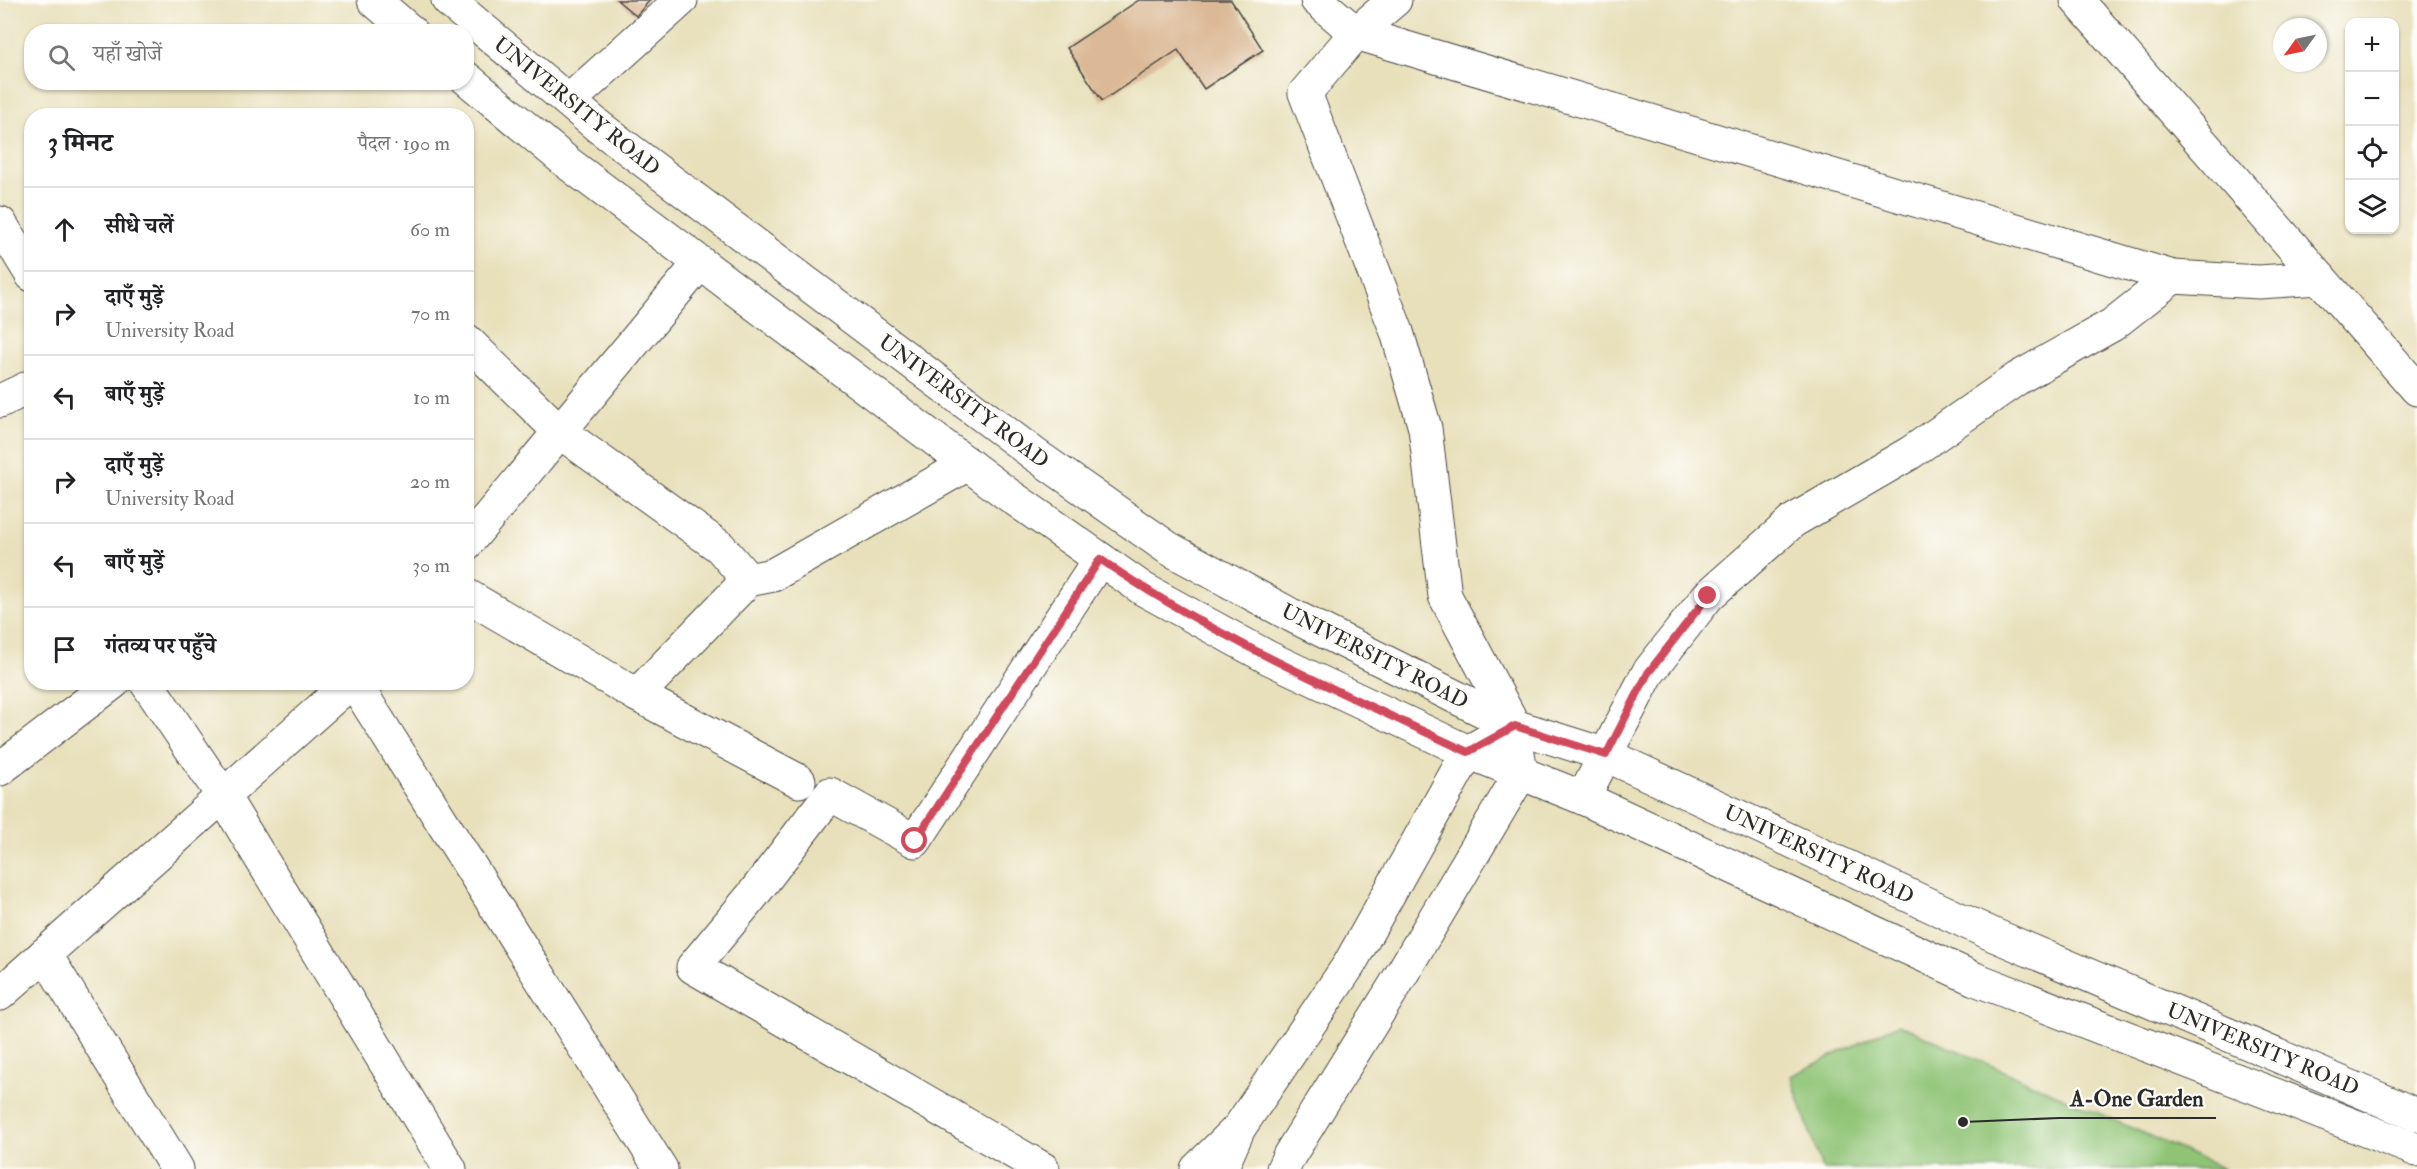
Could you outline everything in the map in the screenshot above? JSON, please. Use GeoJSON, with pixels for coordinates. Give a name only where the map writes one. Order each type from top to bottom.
{"type":"FeatureCollection","features":[{"type":"Feature","properties":{"kind":"street"},"geometry":{"type":"LineString","coordinates":[[374,0],[402,24]]}},
{"type":"Feature","properties":{"kind":"street","name":"UNIVERSITY ROAD"},"geometry":{"type":"LineString","coordinates":[[448,0],[608,134],[1034,454],[1168,548],[1291,615],[1515,726],[1606,755],[1994,934],[2417,1115]]}},
{"type":"Feature","properties":{"kind":"street"},"geometry":{"type":"LineString","coordinates":[[568,101],[681,0]]}},
{"type":"Feature","properties":{"kind":"street"},"geometry":{"type":"LineString","coordinates":[[1317,0],[1356,33],[2173,277],[2259,282],[2320,278]]}},
{"type":"Feature","properties":{"kind":"street"},"geometry":{"type":"LineString","coordinates":[[1283,1169],[1521,774],[1515,726],[1445,596],[1425,428],[1396,332],[1305,93],[1356,33],[1395,0]]}},
{"type":"Feature","properties":{"kind":"street"},"geometry":{"type":"LineString","coordinates":[[2077,0],[2417,389]]}},
{"type":"Feature","properties":{"kind":"street","name":"UNIVERSITY ROAD"},"geometry":{"type":"LineString","coordinates":[[474,85],[569,164],[968,464],[1143,589],[1269,658],[1468,752],[1583,798],[1975,979],[2417,1150]]}},
{"type":"Feature","properties":{"kind":"street"},"geometry":{"type":"LineString","coordinates":[[0,223],[24,262]]}},
{"type":"Feature","properties":{"kind":"street"},"geometry":{"type":"LineString","coordinates":[[474,534],[700,262]]}},
{"type":"Feature","properties":{"kind":"street"},"geometry":{"type":"LineString","coordinates":[[1583,798],[1648,673],[1708,596],[1793,521],[1910,453],[2018,378],[2112,325],[2173,277]]}},
{"type":"Feature","properties":{"kind":"street"},"geometry":{"type":"LineString","coordinates":[[474,348],[560,432],[720,548],[748,580]]}},
{"type":"Feature","properties":{"kind":"street"},"geometry":{"type":"LineString","coordinates":[[0,400],[24,390]]}},
{"type":"Feature","properties":{"kind":"street"},"geometry":{"type":"LineString","coordinates":[[637,695],[748,580],[773,575],[968,464]]}},
{"type":"Feature","properties":{"kind":"street"},"geometry":{"type":"LineString","coordinates":[[1043,1169],[693,967],[752,896],[831,794],[915,841],[1100,559]]}},
{"type":"Feature","properties":{"kind":"street"},"geometry":{"type":"LineString","coordinates":[[474,600],[637,695],[798,781]]}},
{"type":"Feature","properties":{"kind":"street"},"geometry":{"type":"LineString","coordinates":[[0,769],[104,690]]}},
{"type":"Feature","properties":{"kind":"street"},"geometry":{"type":"LineString","coordinates":[[151,690],[223,796],[450,1169]]}},
{"type":"Feature","properties":{"kind":"street"},"geometry":{"type":"LineString","coordinates":[[0,994],[344,690]]}},
{"type":"Feature","properties":{"kind":"street"},"geometry":{"type":"LineString","coordinates":[[358,690],[662,1169]]}},
{"type":"Feature","properties":{"kind":"street"},"geometry":{"type":"LineString","coordinates":[[1221,1169],[1239,1128],[1348,965],[1468,752],[1515,726]]}},
{"type":"Feature","properties":{"kind":"street"},"geometry":{"type":"LineString","coordinates":[[45,954],[177,1169]]}},
{"type":"Feature","properties":{"kind":"street"},"geometry":{"type":"LineString","coordinates":[[1197,1169],[1239,1128]]}},
{"type":"Feature","properties":{"kind":"green space"},"geometry":{"type":"Polygon","coordinates":[[[1898,1024],[2224,1169],[1822,1169],[1791,1076],[1898,1024]]]}},
{"type":"Feature","properties":{"kind":"building"},"geometry":{"type":"Polygon","coordinates":[[[617,0],[650,0],[636,16],[617,0]]]}},
{"type":"Feature","properties":{"kind":"building"},"geometry":{"type":"Polygon","coordinates":[[[1139,0],[1231,0],[1263,50],[1204,89],[1178,50],[1102,101],[1067,48],[1139,0]]]}},
{"type":"Feature","properties":{"kind":"place","name":"A-One Garden"},"geometry":{"type":"Point","coordinates":[1963,1122]}},
{"type":"Feature","properties":{"kind":"route"},"geometry":{"type":"LineString","coordinates":[[915,841],[1100,559],[1143,589],[1269,658],[1468,752],[1515,726],[1606,755],[1648,673],[1708,596]]}}]}
